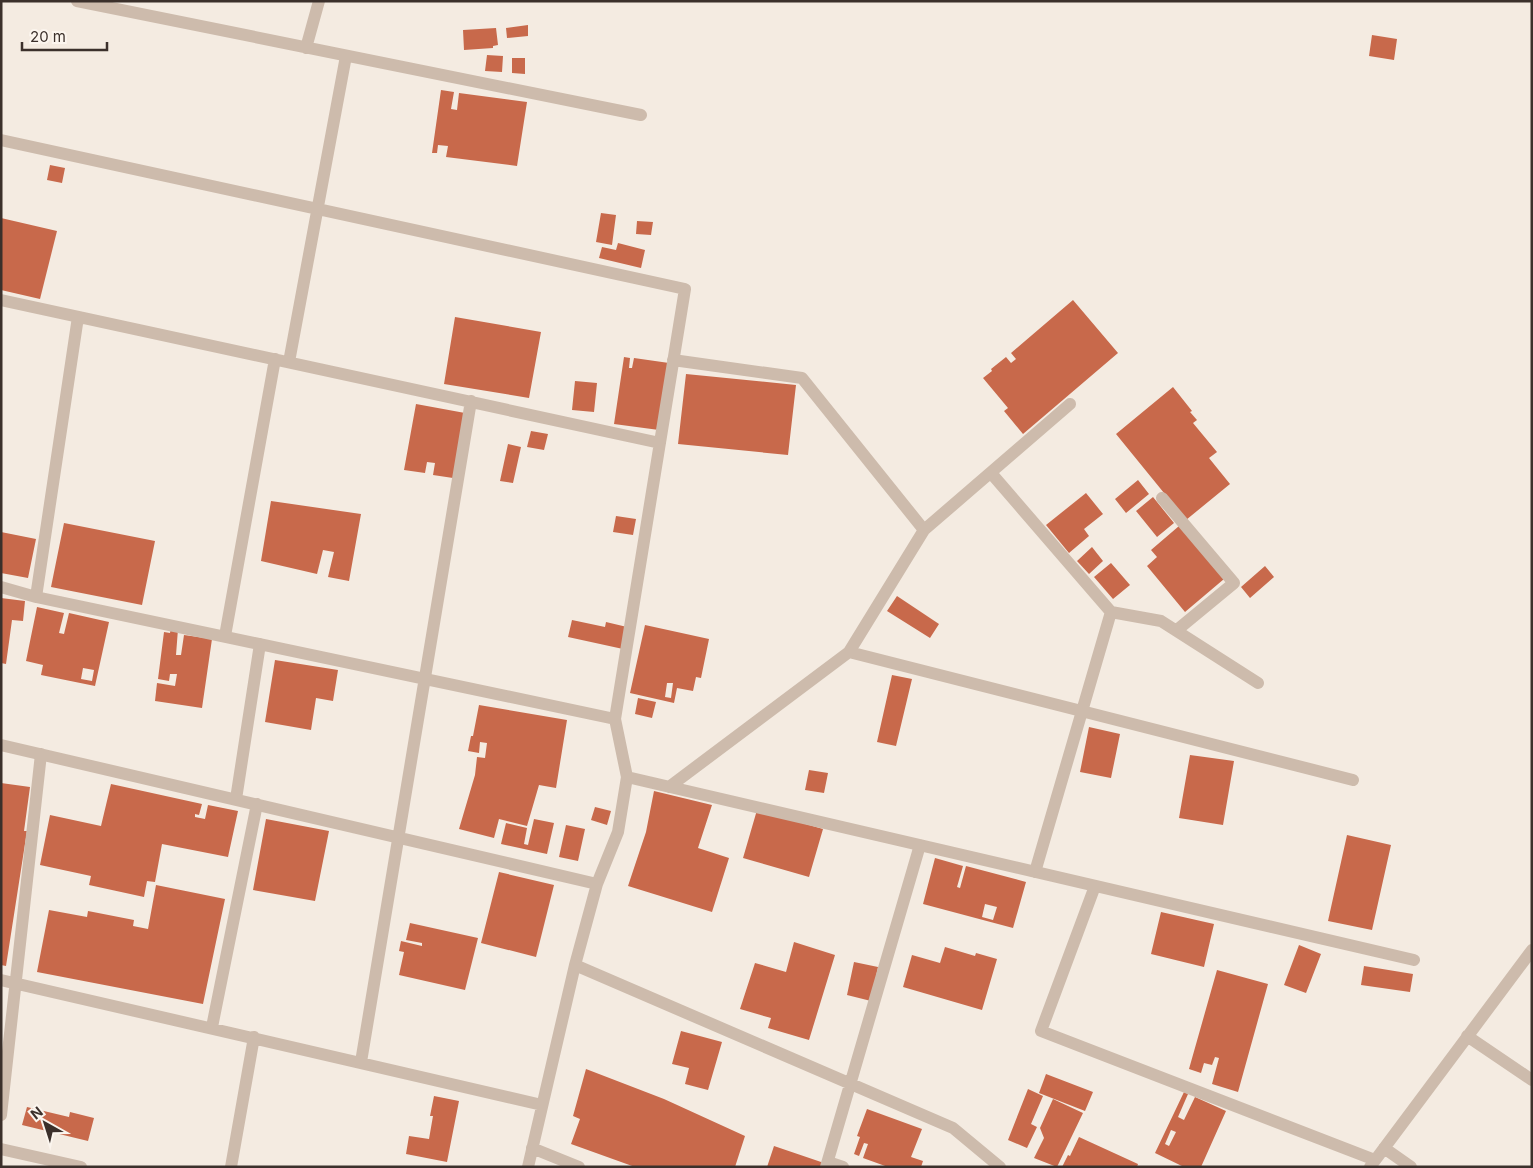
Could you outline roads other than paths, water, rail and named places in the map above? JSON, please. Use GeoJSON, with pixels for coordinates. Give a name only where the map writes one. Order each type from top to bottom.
{"type":"FeatureCollection","features":[{"type":"Feature","properties":{"kind":"street"},"geometry":{"type":"LineString","coordinates":[[77,1],[641,115]]}},
{"type":"Feature","properties":{"kind":"street"},"geometry":{"type":"LineString","coordinates":[[306,48],[319,1]]}},
{"type":"Feature","properties":{"kind":"street"},"geometry":{"type":"LineString","coordinates":[[289,362],[346,56]]}},
{"type":"Feature","properties":{"kind":"street"},"geometry":{"type":"LineString","coordinates":[[1,140],[685,289],[615,719],[627,777],[618,832],[597,884],[575,965],[528,1167]]}},
{"type":"Feature","properties":{"kind":"street"},"geometry":{"type":"LineString","coordinates":[[1,300],[660,443]]}},
{"type":"Feature","properties":{"kind":"street"},"geometry":{"type":"LineString","coordinates":[[36,597],[78,317]]}},
{"type":"Feature","properties":{"kind":"street"},"geometry":{"type":"LineString","coordinates":[[225,636],[276,359]]}},
{"type":"Feature","properties":{"kind":"street"},"geometry":{"type":"LineString","coordinates":[[673,360],[802,378],[924,530]]}},
{"type":"Feature","properties":{"kind":"street"},"geometry":{"type":"LineString","coordinates":[[361,1062],[471,402]]}},
{"type":"Feature","properties":{"kind":"street"},"geometry":{"type":"LineString","coordinates":[[669,786],[849,652],[924,530],[1070,404]]}},
{"type":"Feature","properties":{"kind":"street"},"geometry":{"type":"LineString","coordinates":[[991,473],[1111,612],[1161,621],[1258,683]]}},
{"type":"Feature","properties":{"kind":"street"},"geometry":{"type":"LineString","coordinates":[[1162,498],[1234,582],[1177,630]]}},
{"type":"Feature","properties":{"kind":"street"},"geometry":{"type":"LineString","coordinates":[[1,587],[36,597],[615,719]]}},
{"type":"Feature","properties":{"kind":"street"},"geometry":{"type":"LineString","coordinates":[[1035,872],[1111,612]]}},
{"type":"Feature","properties":{"kind":"street"},"geometry":{"type":"LineString","coordinates":[[236,799],[260,644]]}},
{"type":"Feature","properties":{"kind":"street"},"geometry":{"type":"LineString","coordinates":[[849,652],[1353,780]]}},
{"type":"Feature","properties":{"kind":"street"},"geometry":{"type":"LineString","coordinates":[[1,745],[597,884]]}},
{"type":"Feature","properties":{"kind":"street"},"geometry":{"type":"LineString","coordinates":[[1,1116],[41,754]]}},
{"type":"Feature","properties":{"kind":"street"},"geometry":{"type":"LineString","coordinates":[[627,777],[1414,960]]}},
{"type":"Feature","properties":{"kind":"street"},"geometry":{"type":"LineString","coordinates":[[212,1028],[257,804]]}},
{"type":"Feature","properties":{"kind":"street"},"geometry":{"type":"LineString","coordinates":[[843,1167],[827,1164],[920,845]]}},
{"type":"Feature","properties":{"kind":"street"},"geometry":{"type":"LineString","coordinates":[[1095,886],[1041,1031],[1373,1164],[1532,950]]}},
{"type":"Feature","properties":{"kind":"street"},"geometry":{"type":"LineString","coordinates":[[575,965],[953,1128],[1000,1167]]}},
{"type":"Feature","properties":{"kind":"street"},"geometry":{"type":"LineString","coordinates":[[1,980],[542,1105]]}},
{"type":"Feature","properties":{"kind":"street"},"geometry":{"type":"LineString","coordinates":[[1467,1036],[1532,1080]]}},
{"type":"Feature","properties":{"kind":"street"},"geometry":{"type":"LineString","coordinates":[[231,1167],[254,1037]]}},
{"type":"Feature","properties":{"kind":"street"},"geometry":{"type":"LineString","coordinates":[[532,1148],[579,1167]]}},
{"type":"Feature","properties":{"kind":"street"},"geometry":{"type":"LineString","coordinates":[[1384,1148],[1411,1167]]}},
{"type":"Feature","properties":{"kind":"street"},"geometry":{"type":"LineString","coordinates":[[1,1150],[81,1167]]}}]}
